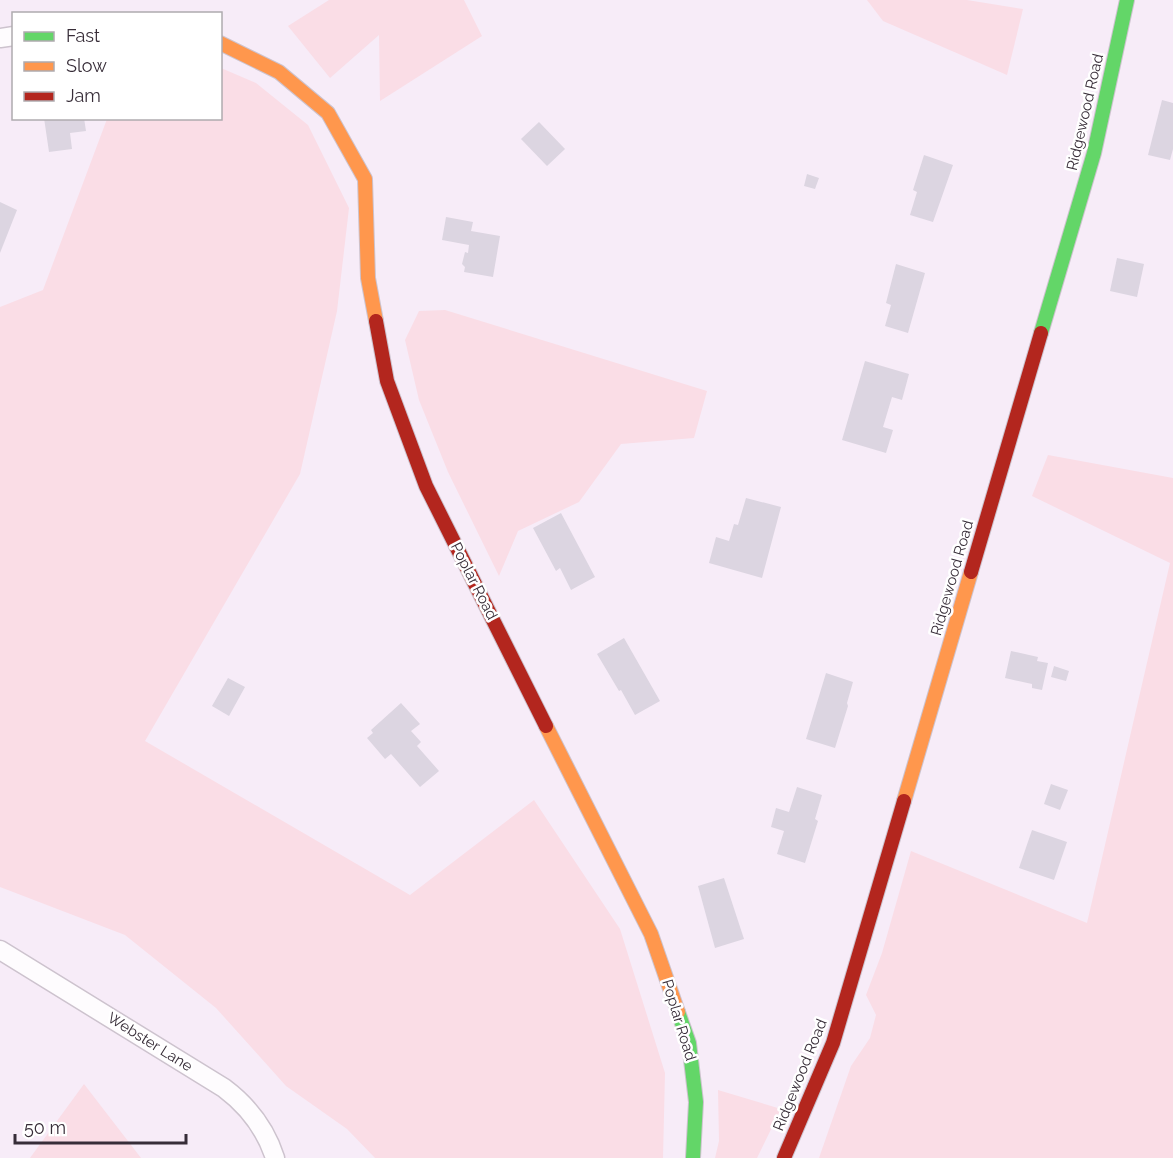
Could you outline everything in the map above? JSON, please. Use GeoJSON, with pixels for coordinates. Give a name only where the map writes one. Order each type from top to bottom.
{"type":"FeatureCollection","features":[{"type":"Feature","properties":{"kind":"street","name":"Ridgewood Road"},"geometry":{"type":"LineString","coordinates":[[784,1158],[833,1043],[1094,153],[1127,0]]}},
{"type":"Feature","properties":{"kind":"street","name":"Poplar Road"},"geometry":{"type":"LineString","coordinates":[[222,44],[279,72],[328,113],[365,179],[368,278],[387,381],[426,486],[651,934],[689,1043],[696,1102],[693,1158]]}},
{"type":"Feature","properties":{"kind":"street","name":"Webster Lane"},"geometry":{"type":"LineString","coordinates":[[0,950],[224,1088],[245,1106],[258,1123],[275,1158]]}},
{"type":"Feature","properties":{"kind":"shaded area"},"geometry":{"type":"Polygon","coordinates":[[[329,0],[464,0],[482,36],[380,101],[379,35],[330,78],[288,26],[329,0]]]}},
{"type":"Feature","properties":{"kind":"shaded area"},"geometry":{"type":"Polygon","coordinates":[[[867,0],[967,0],[1023,9],[1007,75],[883,21],[867,0]]]}},
{"type":"Feature","properties":{"kind":"shaded area"},"geometry":{"type":"Polygon","coordinates":[[[222,68],[256,83],[308,125],[349,208],[337,311],[300,474],[145,741],[410,895],[534,800],[620,929],[665,1073],[663,1158],[375,1158],[347,1129],[286,1086],[216,1008],[125,935],[0,887],[0,307],[43,290],[107,120],[222,120],[222,68]]]}},
{"type":"Feature","properties":{"kind":"shaded area"},"geometry":{"type":"Polygon","coordinates":[[[445,310],[707,391],[694,438],[621,444],[579,502],[518,531],[499,576],[448,472],[419,400],[405,340],[419,311],[445,310]]]}},
{"type":"Feature","properties":{"kind":"shaded area"},"geometry":{"type":"Polygon","coordinates":[[[1048,455],[1173,478],[1173,1158],[819,1158],[851,1066],[870,1038],[876,1015],[866,995],[882,953],[911,851],[1087,923],[1170,563],[1032,496],[1048,455]]]}},
{"type":"Feature","properties":{"kind":"shaded area"},"geometry":{"type":"Polygon","coordinates":[[[84,1084],[141,1158],[30,1158],[84,1084]]]}},
{"type":"Feature","properties":{"kind":"shaded area"},"geometry":{"type":"Polygon","coordinates":[[[718,1090],[781,1109],[757,1158],[715,1158],[719,1141],[718,1090]]]}},
{"type":"Feature","properties":{"kind":"building"},"geometry":{"type":"Polygon","coordinates":[[[1162,100],[1173,103],[1173,149],[1170,160],[1148,155],[1162,100]]]}},
{"type":"Feature","properties":{"kind":"building"},"geometry":{"type":"Polygon","coordinates":[[[44,120],[84,120],[86,131],[70,133],[72,149],[49,152],[44,120]]]}},
{"type":"Feature","properties":{"kind":"building"},"geometry":{"type":"Polygon","coordinates":[[[539,122],[565,149],[547,166],[521,139],[539,122]]]}},
{"type":"Feature","properties":{"kind":"building"},"geometry":{"type":"Polygon","coordinates":[[[924,155],[953,165],[933,222],[910,215],[917,192],[913,190],[924,155]]]}},
{"type":"Feature","properties":{"kind":"building"},"geometry":{"type":"Polygon","coordinates":[[[807,174],[819,178],[815,189],[804,186],[807,174]]]}},
{"type":"Feature","properties":{"kind":"building"},"geometry":{"type":"Polygon","coordinates":[[[0,202],[17,210],[0,253],[0,202]]]}},
{"type":"Feature","properties":{"kind":"building"},"geometry":{"type":"Polygon","coordinates":[[[446,217],[473,222],[471,231],[500,236],[493,277],[464,272],[465,267],[462,264],[465,252],[468,253],[469,245],[442,240],[446,217]]]}},
{"type":"Feature","properties":{"kind":"building"},"geometry":{"type":"Polygon","coordinates":[[[1117,258],[1144,264],[1137,297],[1110,291],[1117,258]]]}},
{"type":"Feature","properties":{"kind":"building"},"geometry":{"type":"Polygon","coordinates":[[[896,264],[925,273],[908,333],[885,326],[891,305],[886,303],[896,264]]]}},
{"type":"Feature","properties":{"kind":"building"},"geometry":{"type":"Polygon","coordinates":[[[865,361],[909,374],[902,400],[892,397],[883,427],[893,430],[886,453],[842,440],[865,361]]]}},
{"type":"Feature","properties":{"kind":"building"},"geometry":{"type":"Polygon","coordinates":[[[746,498],[781,507],[762,578],[709,563],[716,537],[729,541],[734,524],[738,525],[746,498]]]}},
{"type":"Feature","properties":{"kind":"building"},"geometry":{"type":"Polygon","coordinates":[[[561,513],[595,577],[571,590],[560,568],[556,571],[533,528],[561,513]]]}},
{"type":"Feature","properties":{"kind":"building"},"geometry":{"type":"Polygon","coordinates":[[[624,638],[660,701],[635,715],[597,654],[624,638]]]}},
{"type":"Feature","properties":{"kind":"building"},"geometry":{"type":"Polygon","coordinates":[[[1011,651],[1038,657],[1037,661],[1048,663],[1042,690],[1032,688],[1032,684],[1005,678],[1011,651]]]}},
{"type":"Feature","properties":{"kind":"building"},"geometry":{"type":"Polygon","coordinates":[[[1054,666],[1069,671],[1066,681],[1051,677],[1054,666]]]}},
{"type":"Feature","properties":{"kind":"building"},"geometry":{"type":"Polygon","coordinates":[[[826,673],[853,682],[835,748],[806,739],[826,673]]]}},
{"type":"Feature","properties":{"kind":"building"},"geometry":{"type":"Polygon","coordinates":[[[228,678],[245,687],[229,716],[212,706],[228,678]]]}},
{"type":"Feature","properties":{"kind":"building"},"geometry":{"type":"Polygon","coordinates":[[[401,703],[420,724],[411,731],[421,742],[417,746],[439,771],[420,787],[391,754],[385,759],[367,738],[373,733],[371,730],[401,703]]]}},
{"type":"Feature","properties":{"kind":"building"},"geometry":{"type":"Polygon","coordinates":[[[1051,784],[1068,790],[1060,810],[1044,804],[1051,784]]]}},
{"type":"Feature","properties":{"kind":"building"},"geometry":{"type":"Polygon","coordinates":[[[797,787],[822,795],[815,819],[818,821],[805,863],[777,854],[784,831],[771,827],[776,808],[789,812],[797,787]]]}},
{"type":"Feature","properties":{"kind":"building"},"geometry":{"type":"Polygon","coordinates":[[[1032,830],[1067,842],[1054,880],[1019,868],[1032,830]]]}},
{"type":"Feature","properties":{"kind":"building"},"geometry":{"type":"Polygon","coordinates":[[[724,878],[744,939],[715,948],[698,886],[724,878]]]}},
{"type":"Feature","properties":{"kind":"traffic: fast"},"geometry":{"type":"LineString","coordinates":[[1041,333],[1094,153],[1127,0]]}},
{"type":"Feature","properties":{"kind":"traffic: fast"},"geometry":{"type":"LineString","coordinates":[[678,1012],[689,1043],[696,1102],[693,1158]]}},
{"type":"Feature","properties":{"kind":"traffic: slow"},"geometry":{"type":"LineString","coordinates":[[222,44],[279,72],[328,113],[365,179],[368,278],[376,321]]}},
{"type":"Feature","properties":{"kind":"traffic: slow"},"geometry":{"type":"LineString","coordinates":[[904,801],[971,572]]}},
{"type":"Feature","properties":{"kind":"traffic: slow"},"geometry":{"type":"LineString","coordinates":[[546,726],[651,934],[678,1012]]}},
{"type":"Feature","properties":{"kind":"traffic: jam"},"geometry":{"type":"LineString","coordinates":[[376,321],[387,381],[426,486],[546,726]]}},
{"type":"Feature","properties":{"kind":"traffic: jam"},"geometry":{"type":"LineString","coordinates":[[971,572],[1041,333]]}},
{"type":"Feature","properties":{"kind":"traffic: jam"},"geometry":{"type":"LineString","coordinates":[[784,1158],[833,1043],[904,801]]}}]}
